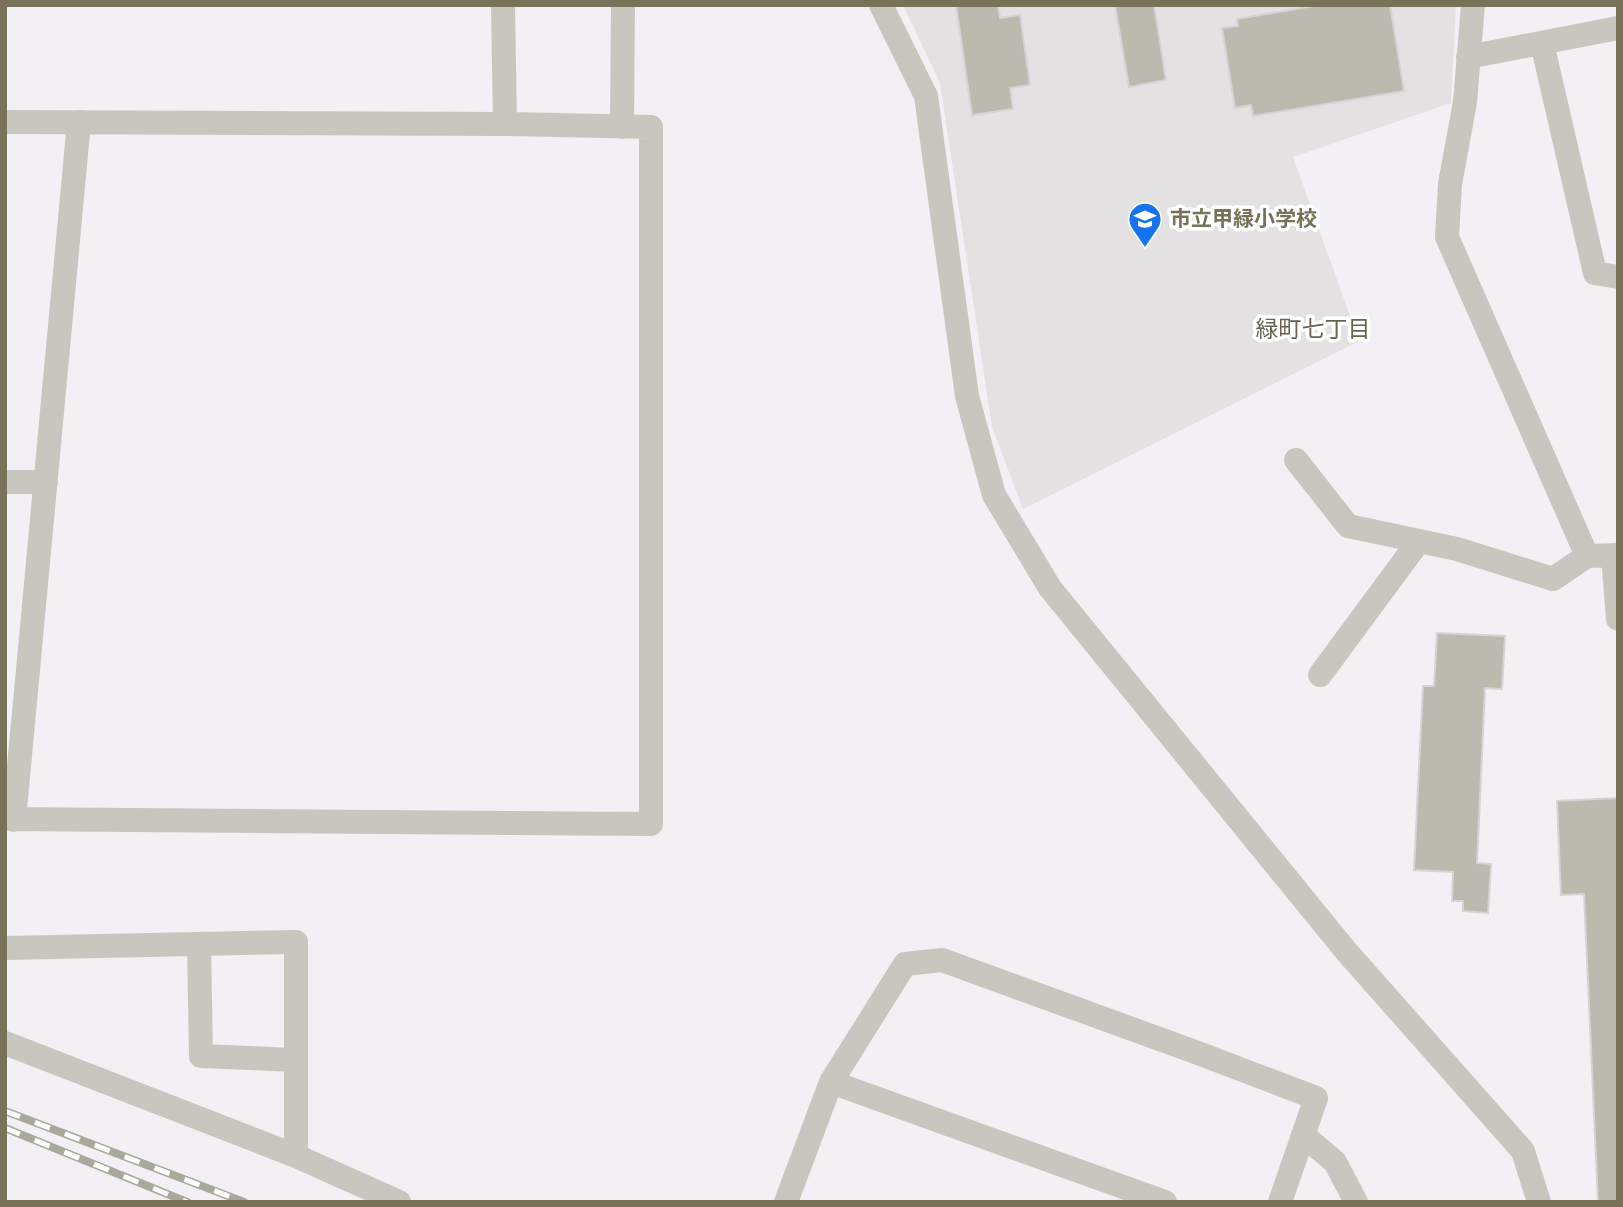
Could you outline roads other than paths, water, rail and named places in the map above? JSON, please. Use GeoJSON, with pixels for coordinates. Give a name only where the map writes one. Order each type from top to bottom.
{"type":"FeatureCollection","features":[{"type":"Feature","properties":{"kind":"street"},"geometry":{"type":"LineString","coordinates":[[503,5],[505,124]]}},
{"type":"Feature","properties":{"kind":"street"},"geometry":{"type":"LineString","coordinates":[[622,127],[623,5]]}},
{"type":"Feature","properties":{"kind":"street"},"geometry":{"type":"LineString","coordinates":[[881,5],[926,96],[967,396],[994,495],[1050,588],[1346,951],[1523,1151],[1539,1202]]}},
{"type":"Feature","properties":{"kind":"street"},"geometry":{"type":"LineString","coordinates":[[1473,5],[1465,102],[1450,184],[1447,237],[1587,556]]}},
{"type":"Feature","properties":{"kind":"street"},"geometry":{"type":"LineString","coordinates":[[1468,57],[1618,28]]}},
{"type":"Feature","properties":{"kind":"street"},"geometry":{"type":"LineString","coordinates":[[1542,43],[1595,273],[1618,277]]}},
{"type":"Feature","properties":{"kind":"street"},"geometry":{"type":"LineString","coordinates":[[5,122],[79,122],[505,124],[651,127],[650,824],[10,820],[46,482],[79,122]]}},
{"type":"Feature","properties":{"kind":"street"},"geometry":{"type":"LineString","coordinates":[[1296,460],[1348,526],[1457,549],[1553,579],[1587,556],[1616,555],[1618,619]]}},
{"type":"Feature","properties":{"kind":"street"},"geometry":{"type":"LineString","coordinates":[[5,482],[46,482]]}},
{"type":"Feature","properties":{"kind":"street"},"geometry":{"type":"LineString","coordinates":[[1320,675],[1419,541]]}},
{"type":"Feature","properties":{"kind":"street"},"geometry":{"type":"LineString","coordinates":[[5,948],[296,942],[296,1156]]}},
{"type":"Feature","properties":{"kind":"street"},"geometry":{"type":"LineString","coordinates":[[199,944],[201,1056],[296,1060]]}},
{"type":"Feature","properties":{"kind":"street"},"geometry":{"type":"LineString","coordinates":[[786,1202],[831,1082],[905,964],[942,960],[1316,1098],[1280,1202]]}},
{"type":"Feature","properties":{"kind":"street"},"geometry":{"type":"LineString","coordinates":[[5,1043],[296,1156],[399,1202]]}},
{"type":"Feature","properties":{"kind":"street"},"geometry":{"type":"LineString","coordinates":[[831,1082],[1166,1202]]}},
{"type":"Feature","properties":{"kind":"street"},"geometry":{"type":"LineString","coordinates":[[1303,1135],[1335,1162],[1356,1202]]}},
{"type":"Feature","properties":{"kind":"railway"},"geometry":{"type":"LineString","coordinates":[[5,1111],[244,1202]]}},
{"type":"Feature","properties":{"kind":"railway"},"geometry":{"type":"LineString","coordinates":[[5,1128],[187,1202]]}},
{"type":"Feature","properties":{"kind":"place","name":"市立甲緑小学校"},"geometry":{"type":"Point","coordinates":[1145,249]}},
{"type":"Feature","properties":{"kind":"district","name":"緑町七丁目"},"geometry":{"type":"Point","coordinates":[1313,330]}}]}
